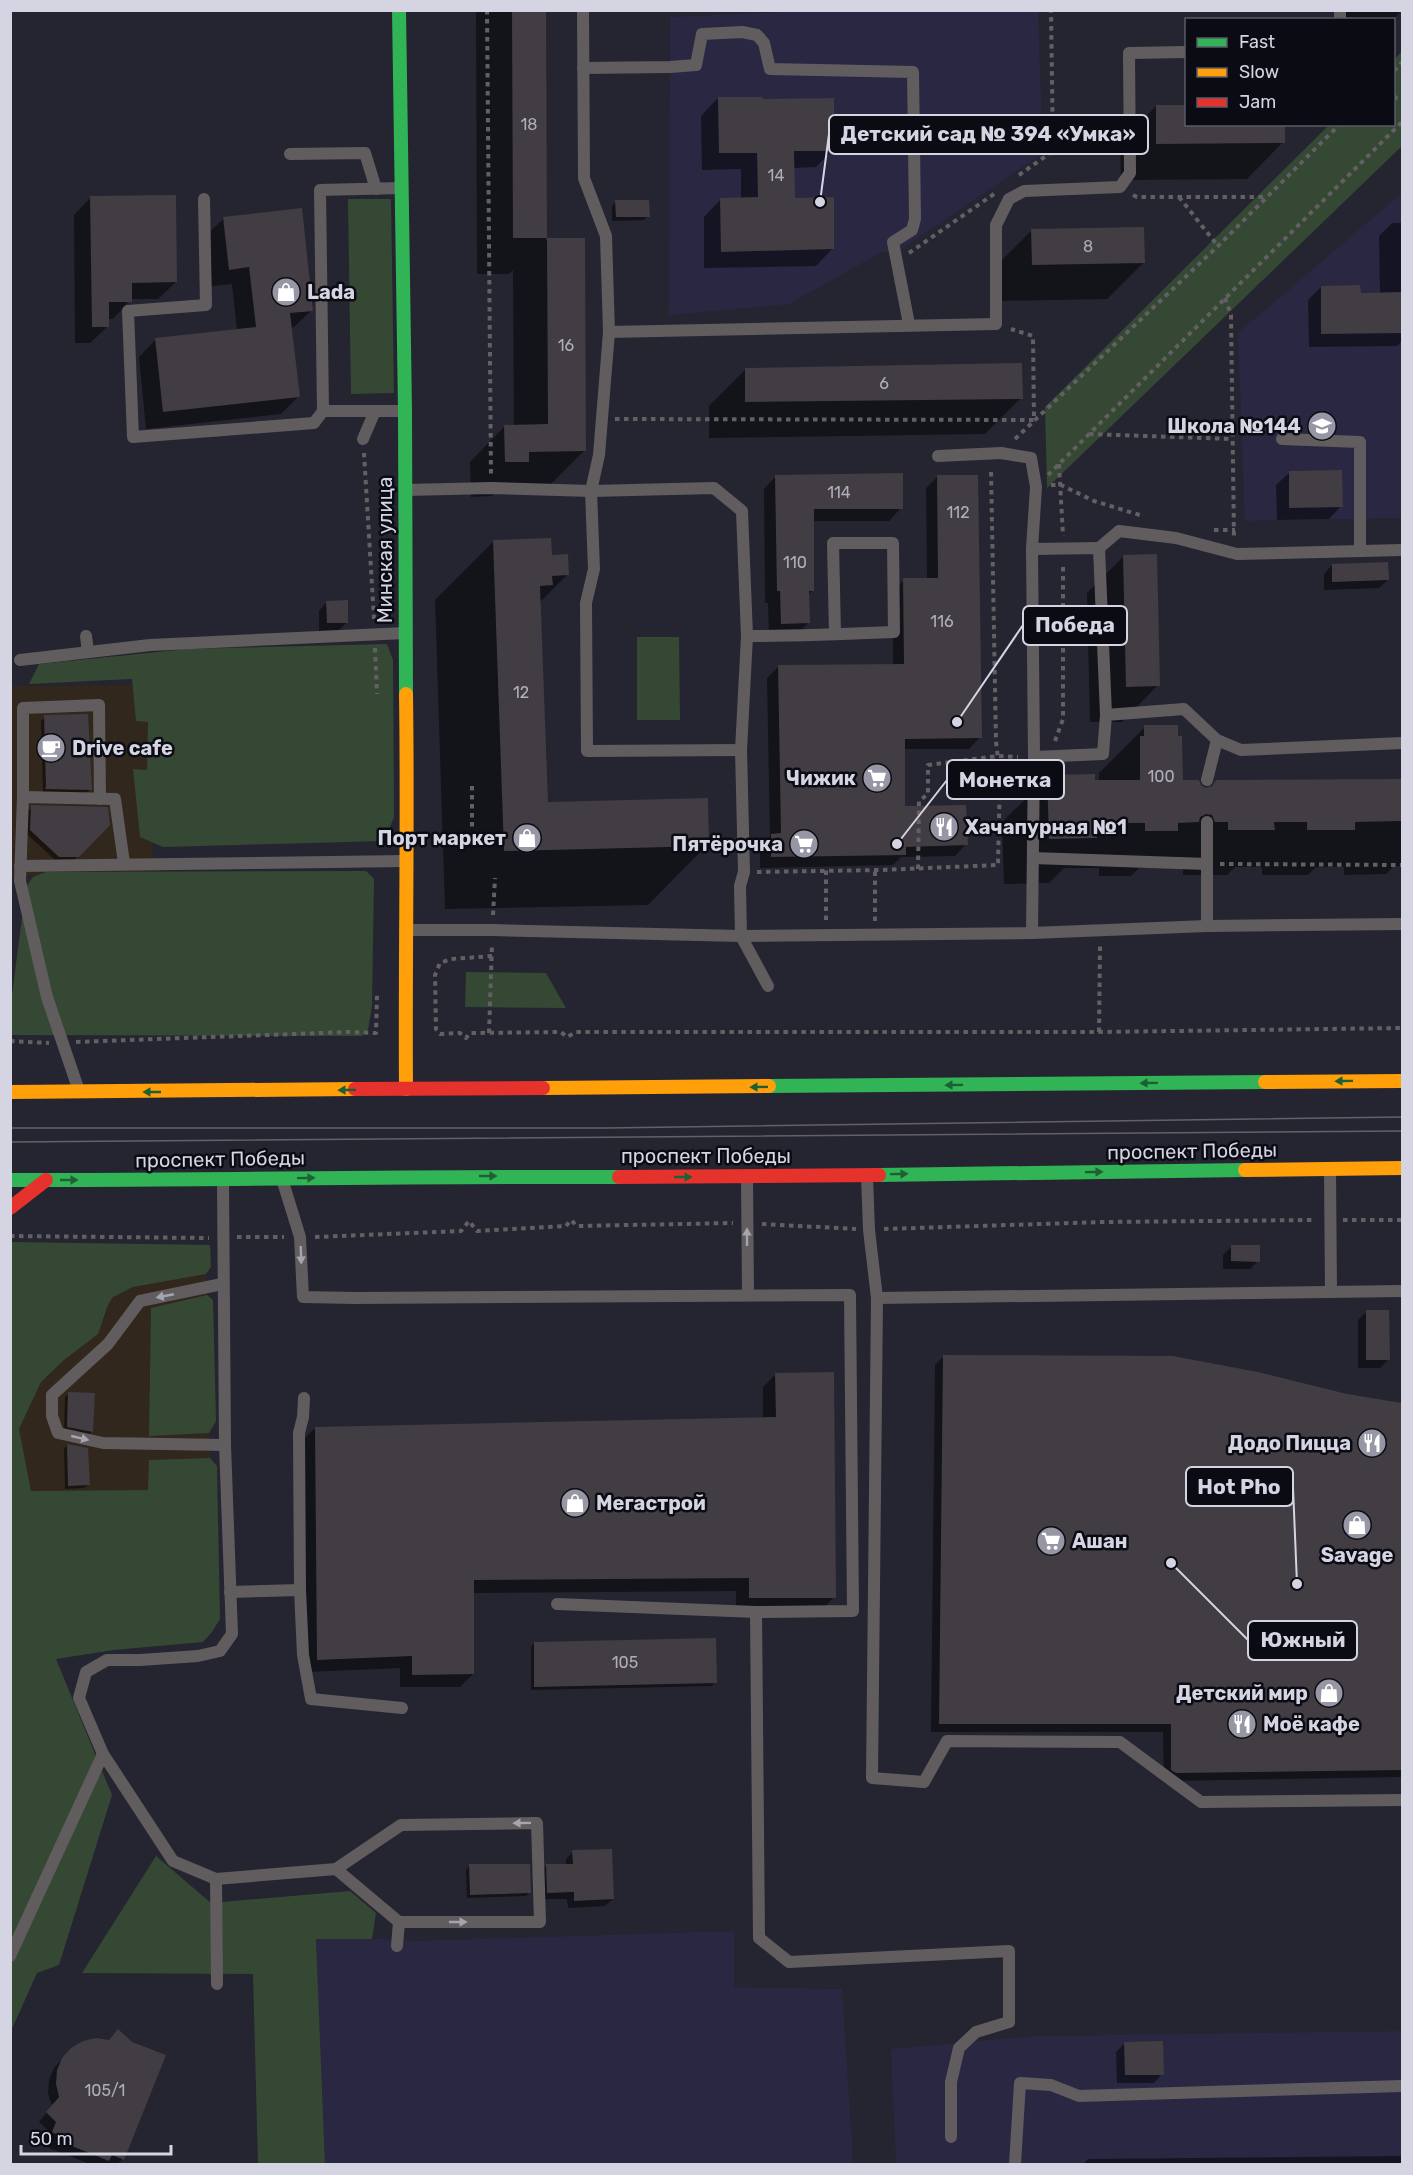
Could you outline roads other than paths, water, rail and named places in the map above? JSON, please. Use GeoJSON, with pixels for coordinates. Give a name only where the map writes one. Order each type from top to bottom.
{"type":"FeatureCollection","features":[{"type":"Feature","properties":{"kind":"main road","name":"Минская улица"},"geometry":{"type":"LineString","coordinates":[[399,10],[408,829],[405,930],[406,1089]]}},
{"type":"Feature","properties":{"kind":"main road"},"geometry":{"type":"LineString","coordinates":[[10,1092],[1402,1081]]}},
{"type":"Feature","properties":{"kind":"main road","name":"проспект Победы"},"geometry":{"type":"LineString","coordinates":[[10,1180],[747,1176],[1402,1168]]}},
{"type":"Feature","properties":{"kind":"main road"},"geometry":{"type":"LineString","coordinates":[[10,1208],[46,1180]]}},
{"type":"Feature","properties":{"kind":"lane"},"geometry":{"type":"LineString","coordinates":[[583,10],[584,178],[606,236],[609,332],[599,455],[591,491],[594,569],[585,603],[587,751],[741,750]]}},
{"type":"Feature","properties":{"kind":"lane"},"geometry":{"type":"LineString","coordinates":[[583,68],[696,65],[702,34],[742,32],[757,34],[764,43],[770,69],[914,72],[915,219],[912,230],[893,242],[909,324]]}},
{"type":"Feature","properties":{"kind":"lane"},"geometry":{"type":"LineString","coordinates":[[609,332],[996,324],[996,225],[1009,199],[1024,191],[1120,187],[1130,173],[1129,53],[1185,52]]}},
{"type":"Feature","properties":{"kind":"lane"},"geometry":{"type":"LineString","coordinates":[[290,154],[365,153],[376,189]]}},
{"type":"Feature","properties":{"kind":"lane"},"geometry":{"type":"LineString","coordinates":[[204,199],[206,305],[128,310],[133,438],[314,423],[323,411],[320,190],[402,188]]}},
{"type":"Feature","properties":{"kind":"lane"},"geometry":{"type":"LineString","coordinates":[[323,411],[405,411]]}},
{"type":"Feature","properties":{"kind":"lane"},"geometry":{"type":"LineString","coordinates":[[363,439],[375,411]]}},
{"type":"Feature","properties":{"kind":"lane"},"geometry":{"type":"LineString","coordinates":[[1282,439],[1360,442],[1360,551]]}},
{"type":"Feature","properties":{"kind":"lane"},"geometry":{"type":"LineString","coordinates":[[938,456],[996,453],[1031,458],[1037,486],[1032,549],[1034,757],[1032,933]]}},
{"type":"Feature","properties":{"kind":"lane"},"geometry":{"type":"LineString","coordinates":[[404,490],[714,489],[742,511],[747,636],[741,750],[744,872],[740,886],[741,936],[768,986]]}},
{"type":"Feature","properties":{"kind":"lane"},"geometry":{"type":"LineString","coordinates":[[1032,549],[1099,548],[1119,531],[1176,538],[1233,553],[1402,550]]}},
{"type":"Feature","properties":{"kind":"lane"},"geometry":{"type":"LineString","coordinates":[[747,636],[834,634],[894,632],[893,543],[833,543],[834,634]]}},
{"type":"Feature","properties":{"kind":"lane"},"geometry":{"type":"LineString","coordinates":[[1034,757],[1104,754],[1106,715],[1099,548]]}},
{"type":"Feature","properties":{"kind":"lane"},"geometry":{"type":"LineString","coordinates":[[20,660],[150,645],[406,633]]}},
{"type":"Feature","properties":{"kind":"lane"},"geometry":{"type":"LineString","coordinates":[[86,636],[88,652]]}},
{"type":"Feature","properties":{"kind":"lane"},"geometry":{"type":"LineString","coordinates":[[80,1092],[47,997],[20,881],[23,708],[99,705],[100,799]]}},
{"type":"Feature","properties":{"kind":"lane"},"geometry":{"type":"LineString","coordinates":[[1106,715],[1184,710],[1217,740],[1241,750],[1402,743]]}},
{"type":"Feature","properties":{"kind":"lane"},"geometry":{"type":"LineString","coordinates":[[1207,780],[1217,740]]}},
{"type":"Feature","properties":{"kind":"lane"},"geometry":{"type":"LineString","coordinates":[[23,796],[116,799],[124,863]]}},
{"type":"Feature","properties":{"kind":"lane"},"geometry":{"type":"LineString","coordinates":[[1207,822],[1207,926]]}},
{"type":"Feature","properties":{"kind":"lane"},"geometry":{"type":"LineString","coordinates":[[1033,858],[1206,864]]}},
{"type":"Feature","properties":{"kind":"lane"},"geometry":{"type":"LineString","coordinates":[[20,866],[406,861]]}},
{"type":"Feature","properties":{"kind":"lane"},"geometry":{"type":"LineString","coordinates":[[405,930],[741,936],[1032,933],[1207,926],[1402,924]]}},
{"type":"Feature","properties":{"kind":"lane"},"geometry":{"type":"LineString","coordinates":[[1330,1169],[1331,1292]]}},
{"type":"Feature","properties":{"kind":"lane"},"geometry":{"type":"LineString","coordinates":[[867,1174],[869,1230],[877,1298],[872,1778],[924,1782],[947,1741],[1120,1742],[1201,1802],[1402,1800]]}},
{"type":"Feature","properties":{"kind":"lane"},"geometry":{"type":"LineString","coordinates":[[747,1176],[748,1295]]}},
{"type":"Feature","properties":{"kind":"lane"},"geometry":{"type":"LineString","coordinates":[[282,1178],[300,1237],[303,1297],[850,1295],[853,1611],[756,1612],[557,1604]]}},
{"type":"Feature","properties":{"kind":"lane"},"geometry":{"type":"LineString","coordinates":[[223,1180],[225,1445],[232,1634],[220,1651],[198,1656],[107,1660],[86,1672],[79,1698],[103,1754],[173,1862],[216,1879],[336,1869],[401,1825],[537,1823],[540,1922],[399,1922],[336,1869]]}},
{"type":"Feature","properties":{"kind":"lane"},"geometry":{"type":"LineString","coordinates":[[222,1284],[140,1301],[108,1344],[52,1395],[52,1416],[58,1433],[103,1443],[225,1445]]}},
{"type":"Feature","properties":{"kind":"lane"},"geometry":{"type":"LineString","coordinates":[[877,1298],[1402,1291]]}},
{"type":"Feature","properties":{"kind":"lane"},"geometry":{"type":"LineString","coordinates":[[304,1398],[299,1433],[300,1590],[303,1654],[311,1699],[402,1708]]}},
{"type":"Feature","properties":{"kind":"lane"},"geometry":{"type":"LineString","coordinates":[[230,1592],[300,1590]]}},
{"type":"Feature","properties":{"kind":"lane"},"geometry":{"type":"LineString","coordinates":[[756,1612],[759,1938],[789,1962],[1008,1952],[1009,2022],[976,2032],[959,2048],[951,2082],[951,2137]]}},
{"type":"Feature","properties":{"kind":"lane"},"geometry":{"type":"LineString","coordinates":[[10,1956],[103,1754]]}},
{"type":"Feature","properties":{"kind":"lane"},"geometry":{"type":"LineString","coordinates":[[216,1879],[217,1984]]}},
{"type":"Feature","properties":{"kind":"lane"},"geometry":{"type":"LineString","coordinates":[[397,1946],[399,1922]]}},
{"type":"Feature","properties":{"kind":"lane"},"geometry":{"type":"LineString","coordinates":[[1015,2164],[1020,2083],[1051,2085],[1079,2097],[1402,2086]]}},
{"type":"Feature","properties":{"kind":"tram line"},"geometry":{"type":"LineString","coordinates":[[10,1128],[607,1128],[1402,1117]]}},
{"type":"Feature","properties":{"kind":"tram line"},"geometry":{"type":"LineString","coordinates":[[10,1142],[1402,1131]]}},
{"type":"Feature","properties":{"kind":"place","name":"Детский сад № 394 «Умка»"},"geometry":{"type":"Point","coordinates":[820,202]}},
{"type":"Feature","properties":{"kind":"place","name":"Lada"},"geometry":{"type":"Point","coordinates":[286,292]}},
{"type":"Feature","properties":{"kind":"place","name":"Школа №144"},"geometry":{"type":"Point","coordinates":[1322,426]}},
{"type":"Feature","properties":{"kind":"place","name":"Победа"},"geometry":{"type":"Point","coordinates":[957,722]}},
{"type":"Feature","properties":{"kind":"place","name":"Drive cafe"},"geometry":{"type":"Point","coordinates":[51,748]}},
{"type":"Feature","properties":{"kind":"place","name":"Чижик"},"geometry":{"type":"Point","coordinates":[877,778]}},
{"type":"Feature","properties":{"kind":"place","name":"Хачапурная №1"},"geometry":{"type":"Point","coordinates":[944,827]}},
{"type":"Feature","properties":{"kind":"place","name":"Порт маркет"},"geometry":{"type":"Point","coordinates":[527,838]}},
{"type":"Feature","properties":{"kind":"place","name":"Пятёрочка"},"geometry":{"type":"Point","coordinates":[804,844]}},
{"type":"Feature","properties":{"kind":"place","name":"Монетка"},"geometry":{"type":"Point","coordinates":[897,844]}},
{"type":"Feature","properties":{"kind":"place","name":"Додо Пицца"},"geometry":{"type":"Point","coordinates":[1372,1443]}},
{"type":"Feature","properties":{"kind":"place","name":"Мегастрой"},"geometry":{"type":"Point","coordinates":[575,1503]}},
{"type":"Feature","properties":{"kind":"place","name":"Savage"},"geometry":{"type":"Point","coordinates":[1357,1525]}},
{"type":"Feature","properties":{"kind":"place","name":"Ашан"},"geometry":{"type":"Point","coordinates":[1051,1541]}},
{"type":"Feature","properties":{"kind":"place","name":"Южный"},"geometry":{"type":"Point","coordinates":[1171,1563]}},
{"type":"Feature","properties":{"kind":"place","name":"Hot Pho"},"geometry":{"type":"Point","coordinates":[1297,1584]}},
{"type":"Feature","properties":{"kind":"place","name":"Детский мир"},"geometry":{"type":"Point","coordinates":[1329,1693]}},
{"type":"Feature","properties":{"kind":"place","name":"Моё кафе"},"geometry":{"type":"Point","coordinates":[1242,1724]}}]}
